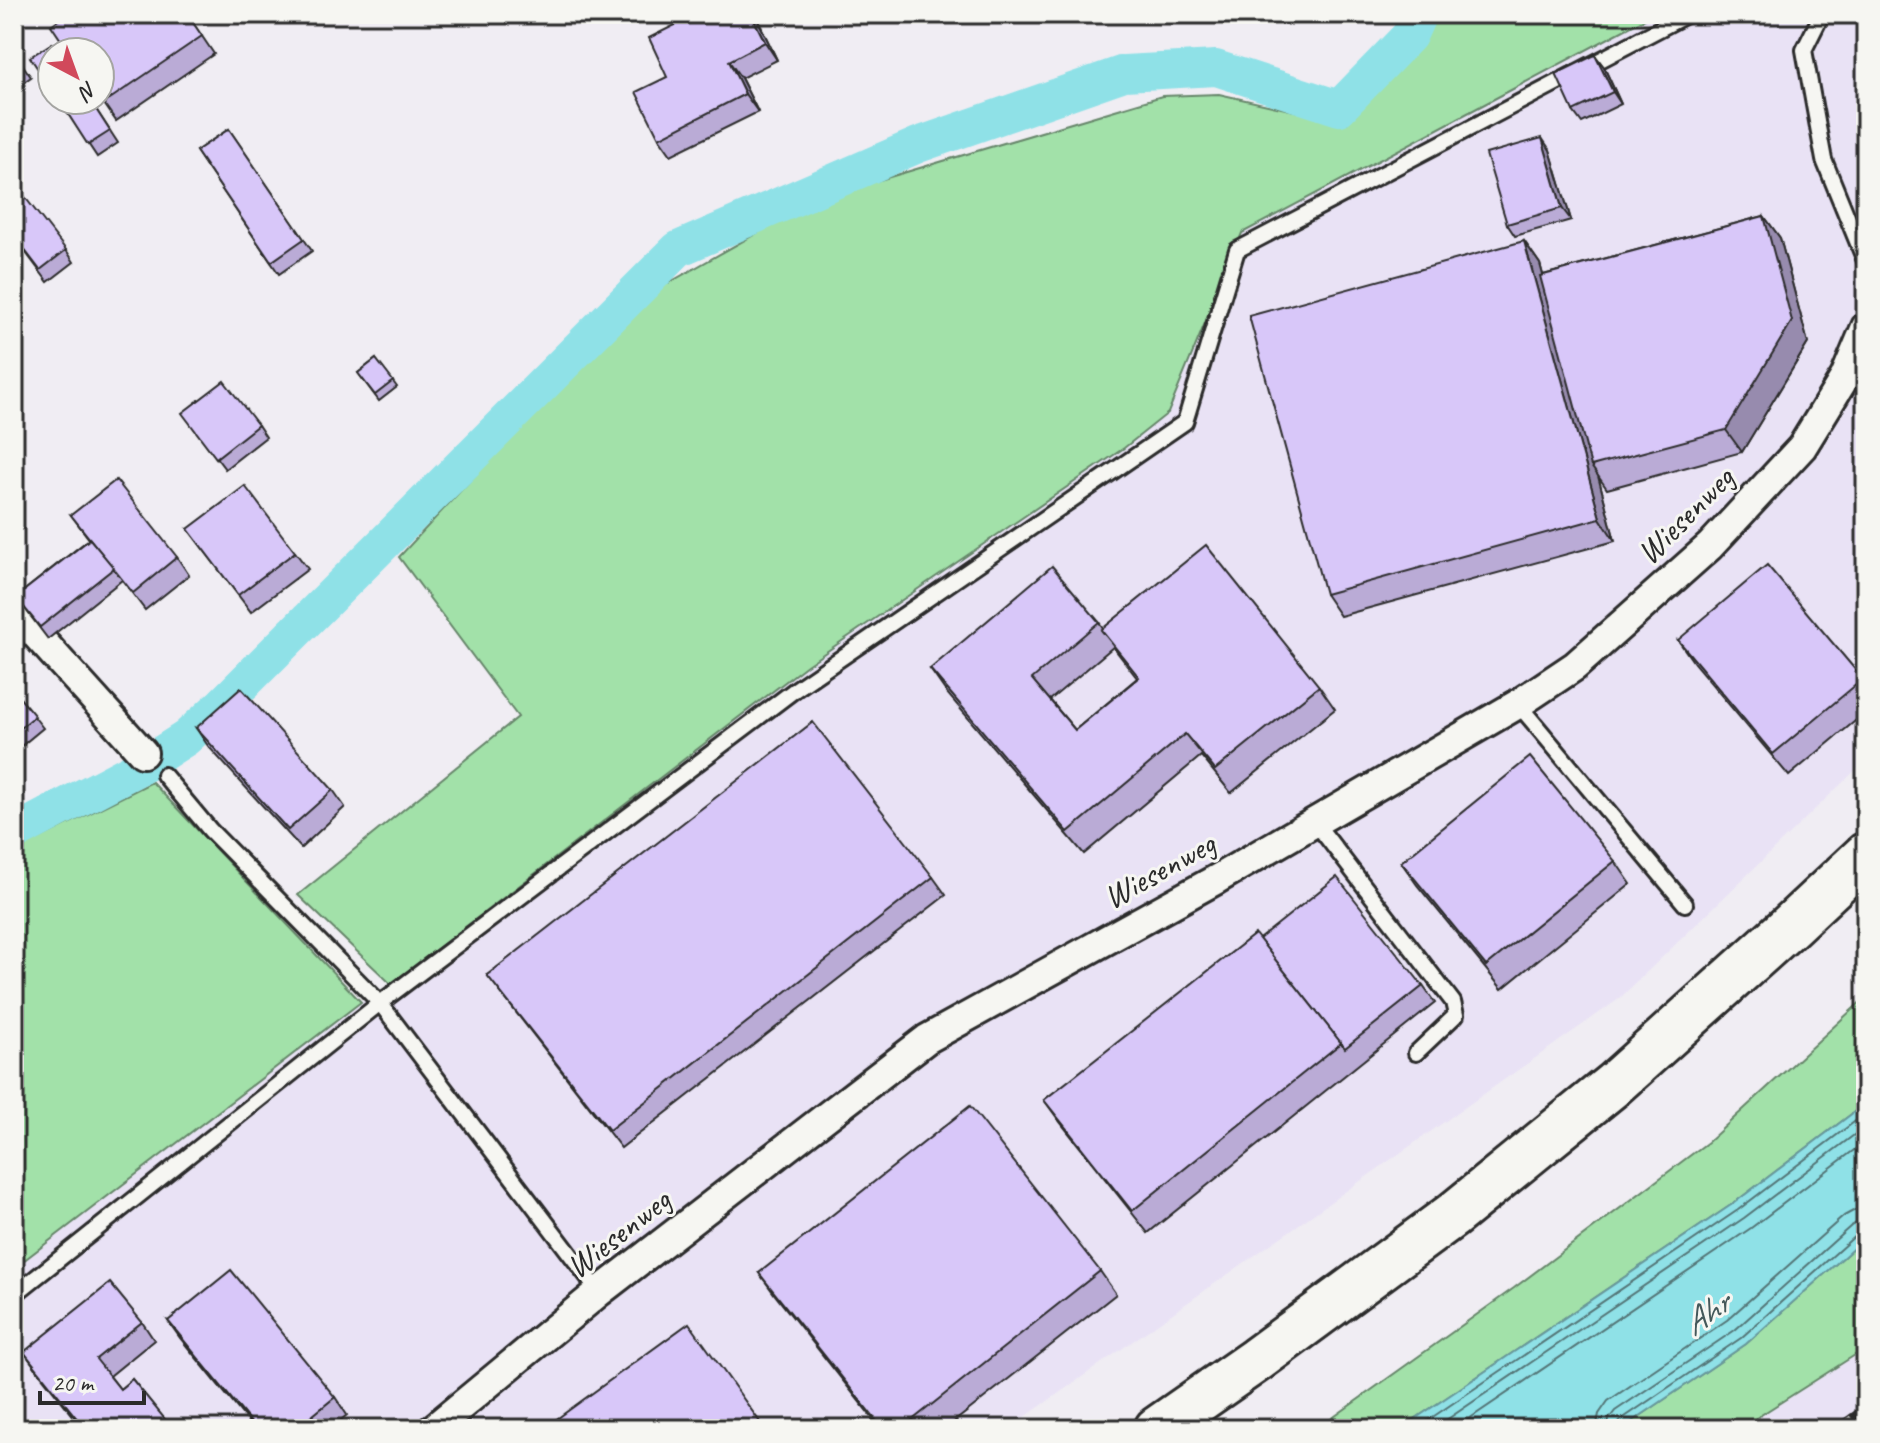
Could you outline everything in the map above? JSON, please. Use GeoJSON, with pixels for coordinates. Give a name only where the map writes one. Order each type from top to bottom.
{"type":"FeatureCollection","features":[{"type":"Feature","properties":{"kind":"highway"},"geometry":{"type":"LineString","coordinates":[[1157,1429],[1256,1360],[1478,1195],[1613,1085],[1866,855]]}},
{"type":"Feature","properties":{"kind":"street","name":"Wiesenweg"},"geometry":{"type":"LineString","coordinates":[[433,1429],[599,1292],[927,1039],[1217,879],[1518,704],[1575,666],[1721,535],[1802,447],[1845,377],[1866,327]]}},
{"type":"Feature","properties":{"kind":"street"},"geometry":{"type":"LineString","coordinates":[[14,610],[143,753]]}},
{"type":"Feature","properties":{"kind":"lane"},"geometry":{"type":"LineString","coordinates":[[14,1295],[380,1003],[796,689],[1185,422],[1237,250],[1688,14]]}},
{"type":"Feature","properties":{"kind":"lane"},"geometry":{"type":"LineString","coordinates":[[1822,14],[1804,50],[1824,160],[1866,263]]}},
{"type":"Feature","properties":{"kind":"lane"},"geometry":{"type":"LineString","coordinates":[[1518,704],[1685,904]]}},
{"type":"Feature","properties":{"kind":"lane"},"geometry":{"type":"LineString","coordinates":[[164,775],[210,830],[380,1003],[599,1292]]}},
{"type":"Feature","properties":{"kind":"lane"},"geometry":{"type":"LineString","coordinates":[[1315,822],[1453,1002],[1456,1015],[1416,1053]]}},
{"type":"Feature","properties":{"kind":"shaded area"},"geometry":{"type":"Polygon","coordinates":[[[1654,14],[1866,14],[1866,760],[1619,999],[1008,1429],[25,1429],[14,1410],[14,1268],[807,665],[1124,448],[1168,413],[1242,233],[1654,14]]]}},
{"type":"Feature","properties":{"kind":"shaded area"},"geometry":{"type":"Polygon","coordinates":[[[1866,1348],[1865,1429],[1739,1429],[1866,1348]]]}},
{"type":"Feature","properties":{"kind":"green space"},"geometry":{"type":"Polygon","coordinates":[[[1439,14],[1654,14],[1242,233],[1168,413],[1124,448],[807,665],[391,984],[298,895],[518,717],[399,557],[518,429],[665,285],[819,198],[1162,96],[1219,94],[1347,123],[1417,50],[1439,14]]]}},
{"type":"Feature","properties":{"kind":"green space"},"geometry":{"type":"Polygon","coordinates":[[[152,782],[361,1002],[14,1268],[14,851],[152,782]]]}},
{"type":"Feature","properties":{"kind":"green space"},"geometry":{"type":"Polygon","coordinates":[[[1866,997],[1866,1103],[1734,1203],[1400,1429],[1317,1429],[1514,1288],[1708,1142],[1866,997]]]}},
{"type":"Feature","properties":{"kind":"green space"},"geometry":{"type":"Polygon","coordinates":[[[1866,1237],[1866,1348],[1739,1429],[1621,1429],[1746,1344],[1866,1237]]]}},
{"type":"Feature","properties":{"kind":"water","name":"Ahr"},"geometry":{"type":"Polygon","coordinates":[[[1866,1103],[1866,1237],[1746,1344],[1621,1429],[1400,1429],[1734,1203],[1866,1103]]]}},
{"type":"Feature","properties":{"kind":"building"},"geometry":{"type":"Polygon","coordinates":[[[67,14],[187,14],[202,36],[116,95],[116,36],[58,36],[51,25],[67,14]]]}},
{"type":"Feature","properties":{"kind":"building"},"geometry":{"type":"Polygon","coordinates":[[[697,14],[751,14],[765,42],[729,61],[745,94],[659,138],[636,92],[667,77],[649,38],[697,14]]]}},
{"type":"Feature","properties":{"kind":"building"},"geometry":{"type":"Polygon","coordinates":[[[14,52],[23,65],[14,71],[14,52]]]}},
{"type":"Feature","properties":{"kind":"building"},"geometry":{"type":"Polygon","coordinates":[[[1595,55],[1613,92],[1573,111],[1556,74],[1595,55]]]}},
{"type":"Feature","properties":{"kind":"building"},"geometry":{"type":"Polygon","coordinates":[[[69,116],[100,116],[110,131],[88,145],[69,116]]]}},
{"type":"Feature","properties":{"kind":"building"},"geometry":{"type":"Polygon","coordinates":[[[229,129],[304,239],[271,262],[196,151],[229,129]]]}},
{"type":"Feature","properties":{"kind":"building"},"geometry":{"type":"Polygon","coordinates":[[[1542,138],[1562,208],[1507,224],[1486,154],[1542,138]]]}},
{"type":"Feature","properties":{"kind":"building"},"geometry":{"type":"Polygon","coordinates":[[[14,183],[66,250],[40,270],[14,236],[14,183]]]}},
{"type":"Feature","properties":{"kind":"building"},"geometry":{"type":"Polygon","coordinates":[[[1764,216],[1792,321],[1726,430],[1591,466],[1540,276],[1764,216]]]}},
{"type":"Feature","properties":{"kind":"building"},"geometry":{"type":"Polygon","coordinates":[[[1524,241],[1600,518],[1325,594],[1249,316],[1524,241]]]}},
{"type":"Feature","properties":{"kind":"building"},"geometry":{"type":"Polygon","coordinates":[[[376,359],[393,381],[375,395],[358,373],[376,359]]]}},
{"type":"Feature","properties":{"kind":"building"},"geometry":{"type":"Polygon","coordinates":[[[224,381],[258,425],[216,458],[182,413],[224,381]]]}},
{"type":"Feature","properties":{"kind":"building"},"geometry":{"type":"Polygon","coordinates":[[[116,480],[177,557],[133,593],[71,515],[116,480]]]}},
{"type":"Feature","properties":{"kind":"building"},"geometry":{"type":"Polygon","coordinates":[[[245,486],[295,552],[238,595],[188,529],[245,486]]]}},
{"type":"Feature","properties":{"kind":"building"},"geometry":{"type":"Polygon","coordinates":[[[90,539],[114,568],[40,627],[16,597],[90,539]]]}},
{"type":"Feature","properties":{"kind":"building"},"geometry":{"type":"Polygon","coordinates":[[[1206,545],[1319,686],[1215,770],[1185,734],[1068,832],[930,669],[1052,566],[1099,622],[1032,679],[1075,730],[1139,677],[1101,630],[1206,545]]]}},
{"type":"Feature","properties":{"kind":"building"},"geometry":{"type":"Polygon","coordinates":[[[1767,565],[1863,679],[1773,754],[1678,640],[1767,565]]]}},
{"type":"Feature","properties":{"kind":"building"},"geometry":{"type":"Polygon","coordinates":[[[241,688],[333,790],[288,830],[196,728],[241,688]]]}},
{"type":"Feature","properties":{"kind":"building"},"geometry":{"type":"Polygon","coordinates":[[[14,691],[35,716],[14,733],[14,691]]]}},
{"type":"Feature","properties":{"kind":"building"},"geometry":{"type":"Polygon","coordinates":[[[813,722],[933,877],[609,1130],[487,975],[813,722]]]}},
{"type":"Feature","properties":{"kind":"building"},"geometry":{"type":"Polygon","coordinates":[[[1530,757],[1615,861],[1486,966],[1401,862],[1530,757]]]}},
{"type":"Feature","properties":{"kind":"building"},"geometry":{"type":"Polygon","coordinates":[[[1337,877],[1423,986],[1345,1048],[1259,939],[1337,877]]]}},
{"type":"Feature","properties":{"kind":"building"},"geometry":{"type":"Polygon","coordinates":[[[1255,934],[1341,1043],[1132,1211],[1044,1100],[1255,934]]]}},
{"type":"Feature","properties":{"kind":"building"},"geometry":{"type":"Polygon","coordinates":[[[970,1106],[1100,1271],[901,1429],[883,1429],[759,1273],[970,1106]]]}},
{"type":"Feature","properties":{"kind":"building"},"geometry":{"type":"Polygon","coordinates":[[[231,1270],[335,1397],[296,1429],[256,1429],[168,1321],[231,1270]]]}},
{"type":"Feature","properties":{"kind":"building"},"geometry":{"type":"Polygon","coordinates":[[[110,1283],[142,1322],[96,1359],[120,1389],[132,1379],[169,1424],[163,1429],[69,1429],[79,1421],[24,1352],[110,1283]]]}},
{"type":"Feature","properties":{"kind":"building"},"geometry":{"type":"Polygon","coordinates":[[[689,1323],[765,1429],[543,1429],[689,1323]]]}},
{"type":"Feature","properties":{"kind":"waterway"},"geometry":{"type":"LineString","coordinates":[[14,833],[147,763],[186,738],[678,249],[918,145],[1124,73],[1216,68],[1339,108],[1409,36],[1419,14]]}},
{"type":"Feature","properties":{"kind":"railway"},"geometry":{"type":"LineString","coordinates":[[1837,1429],[1866,1408]]}}]}
